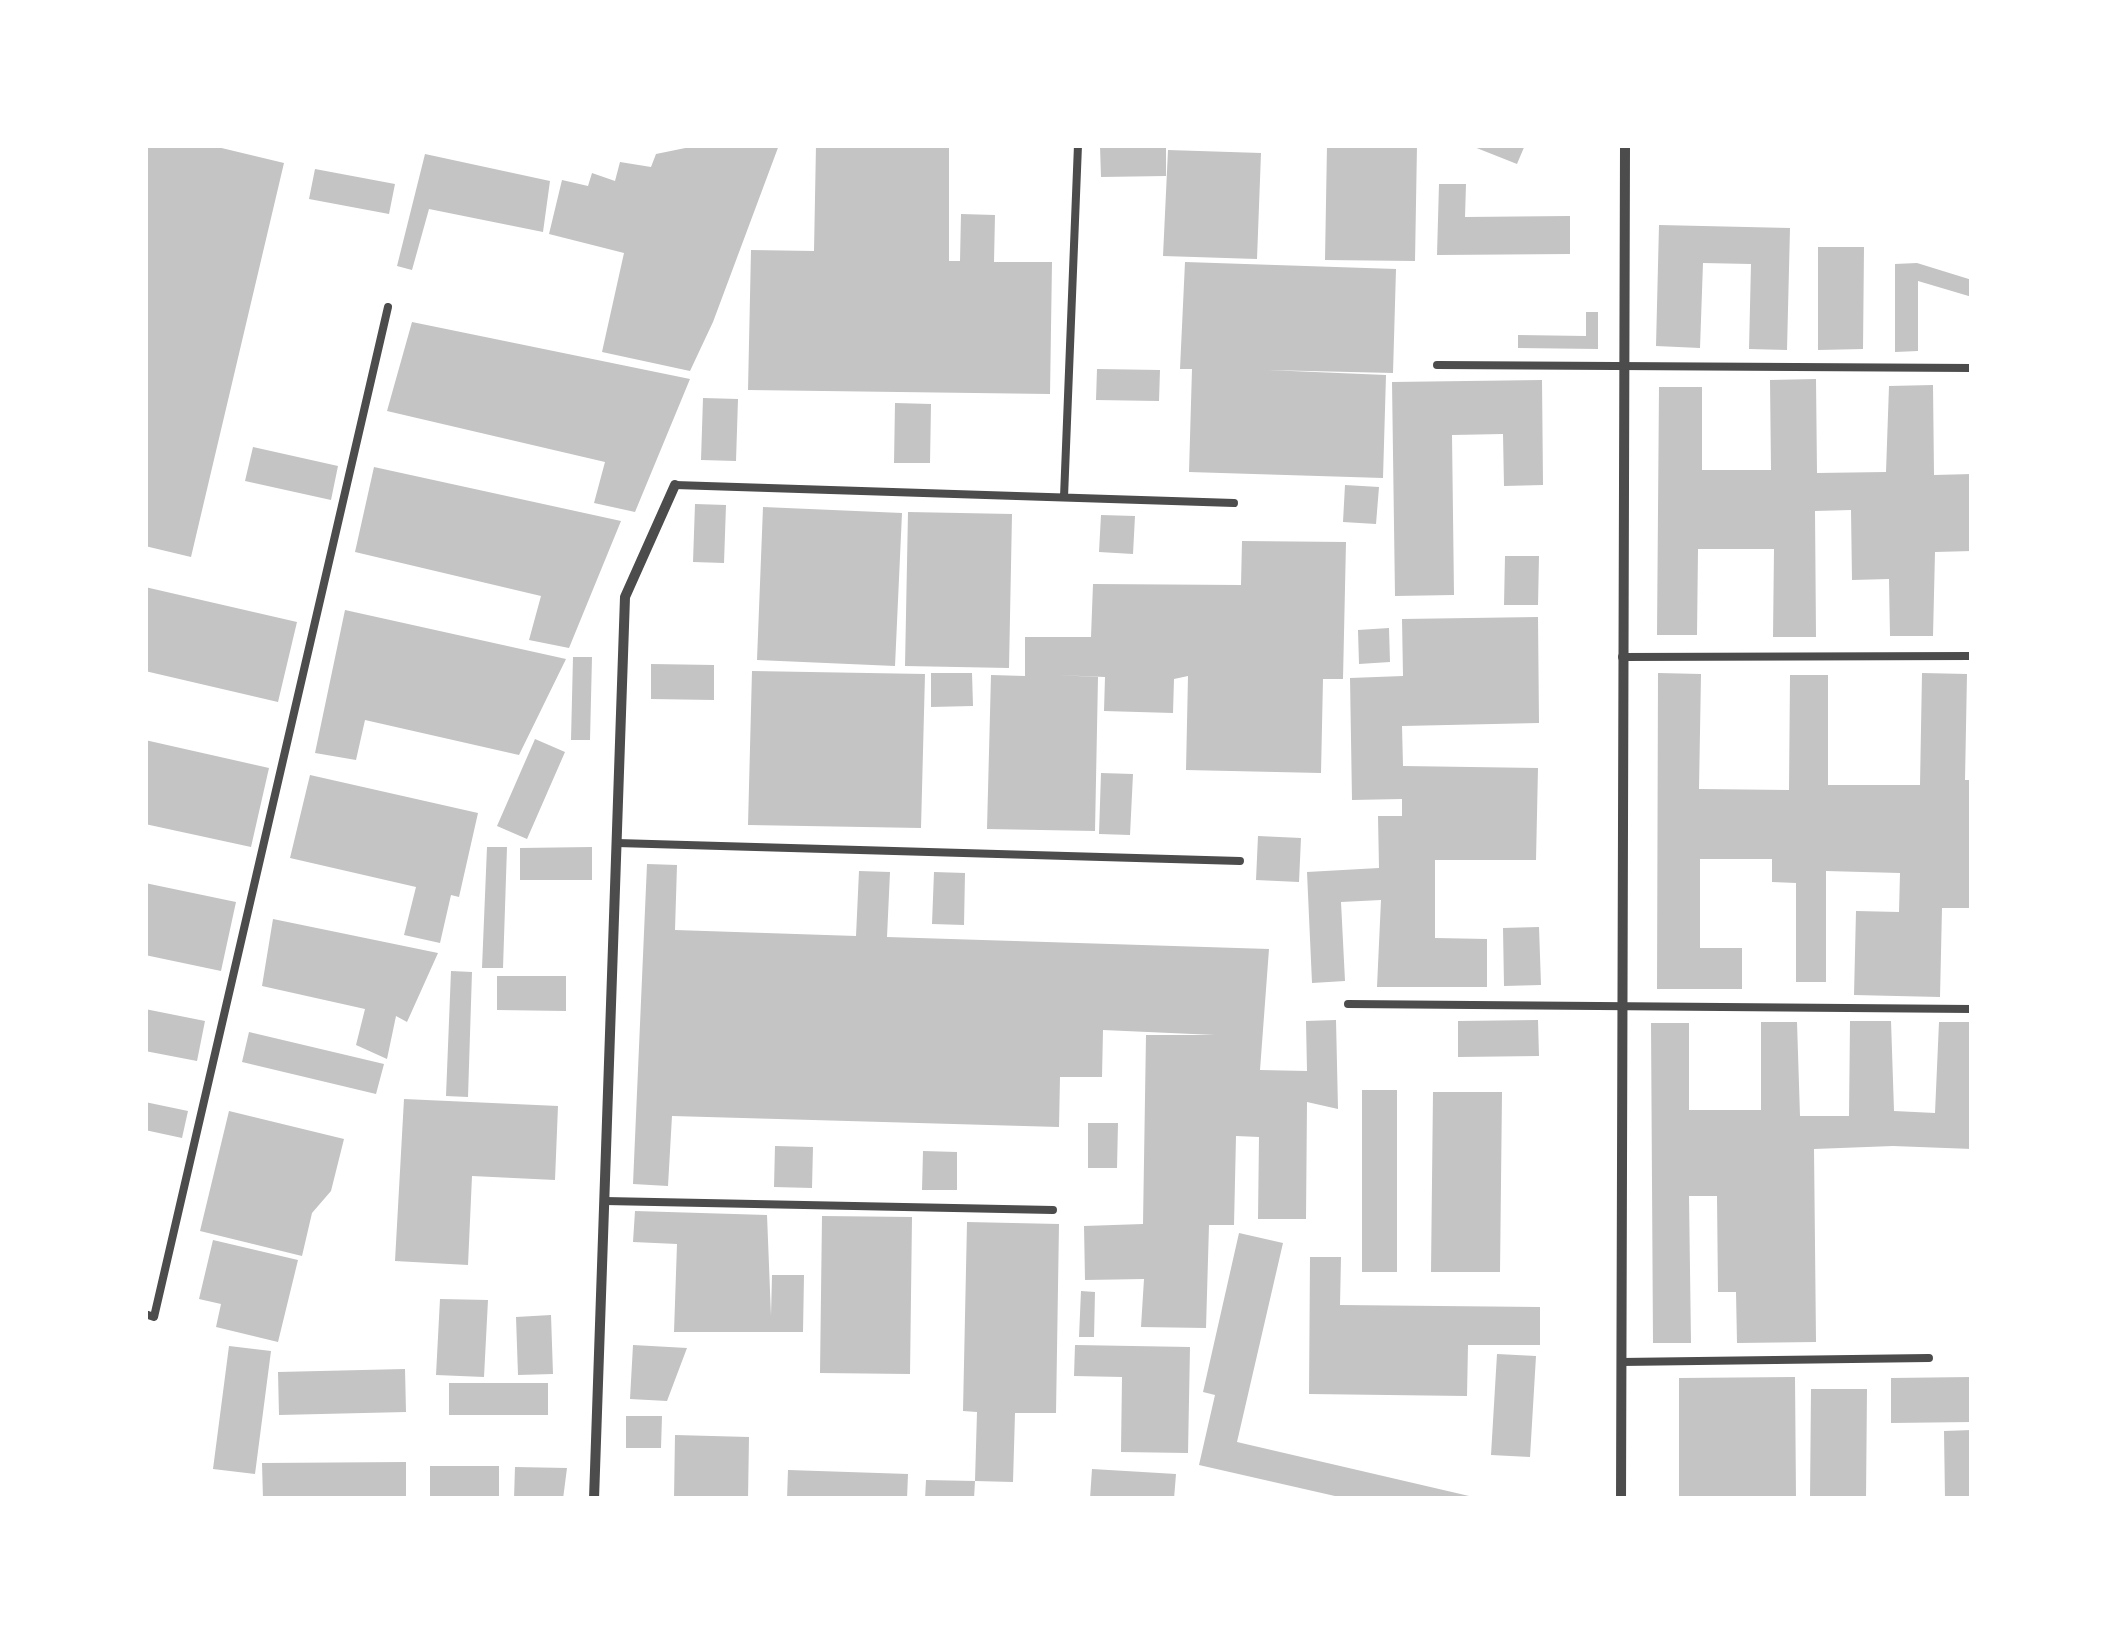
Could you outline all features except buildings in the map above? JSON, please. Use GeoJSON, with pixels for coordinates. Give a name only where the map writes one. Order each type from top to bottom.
{"type":"FeatureCollection","features":[{"type":"Feature","properties":{"kind":"street"},"geometry":{"type":"LineString","coordinates":[[1064,498],[1078,145]]}},
{"type":"Feature","properties":{"kind":"street"},"geometry":{"type":"LineString","coordinates":[[1620,1499],[1625,145]]}},
{"type":"Feature","properties":{"kind":"street"},"geometry":{"type":"LineString","coordinates":[[150,1316],[388,307]]}},
{"type":"Feature","properties":{"kind":"street"},"geometry":{"type":"LineString","coordinates":[[1437,365],[1972,368]]}},
{"type":"Feature","properties":{"kind":"street"},"geometry":{"type":"LineString","coordinates":[[594,1499],[626,597],[675,484],[1234,503]]}},
{"type":"Feature","properties":{"kind":"street"},"geometry":{"type":"LineString","coordinates":[[1622,657],[1972,656]]}},
{"type":"Feature","properties":{"kind":"street"},"geometry":{"type":"LineString","coordinates":[[617,843],[1240,861]]}},
{"type":"Feature","properties":{"kind":"street"},"geometry":{"type":"LineString","coordinates":[[1348,1004],[1972,1009]]}},
{"type":"Feature","properties":{"kind":"street"},"geometry":{"type":"LineString","coordinates":[[604,1202],[1053,1210]]}},
{"type":"Feature","properties":{"kind":"street"},"geometry":{"type":"LineString","coordinates":[[1621,1362],[1930,1358]]}}]}
